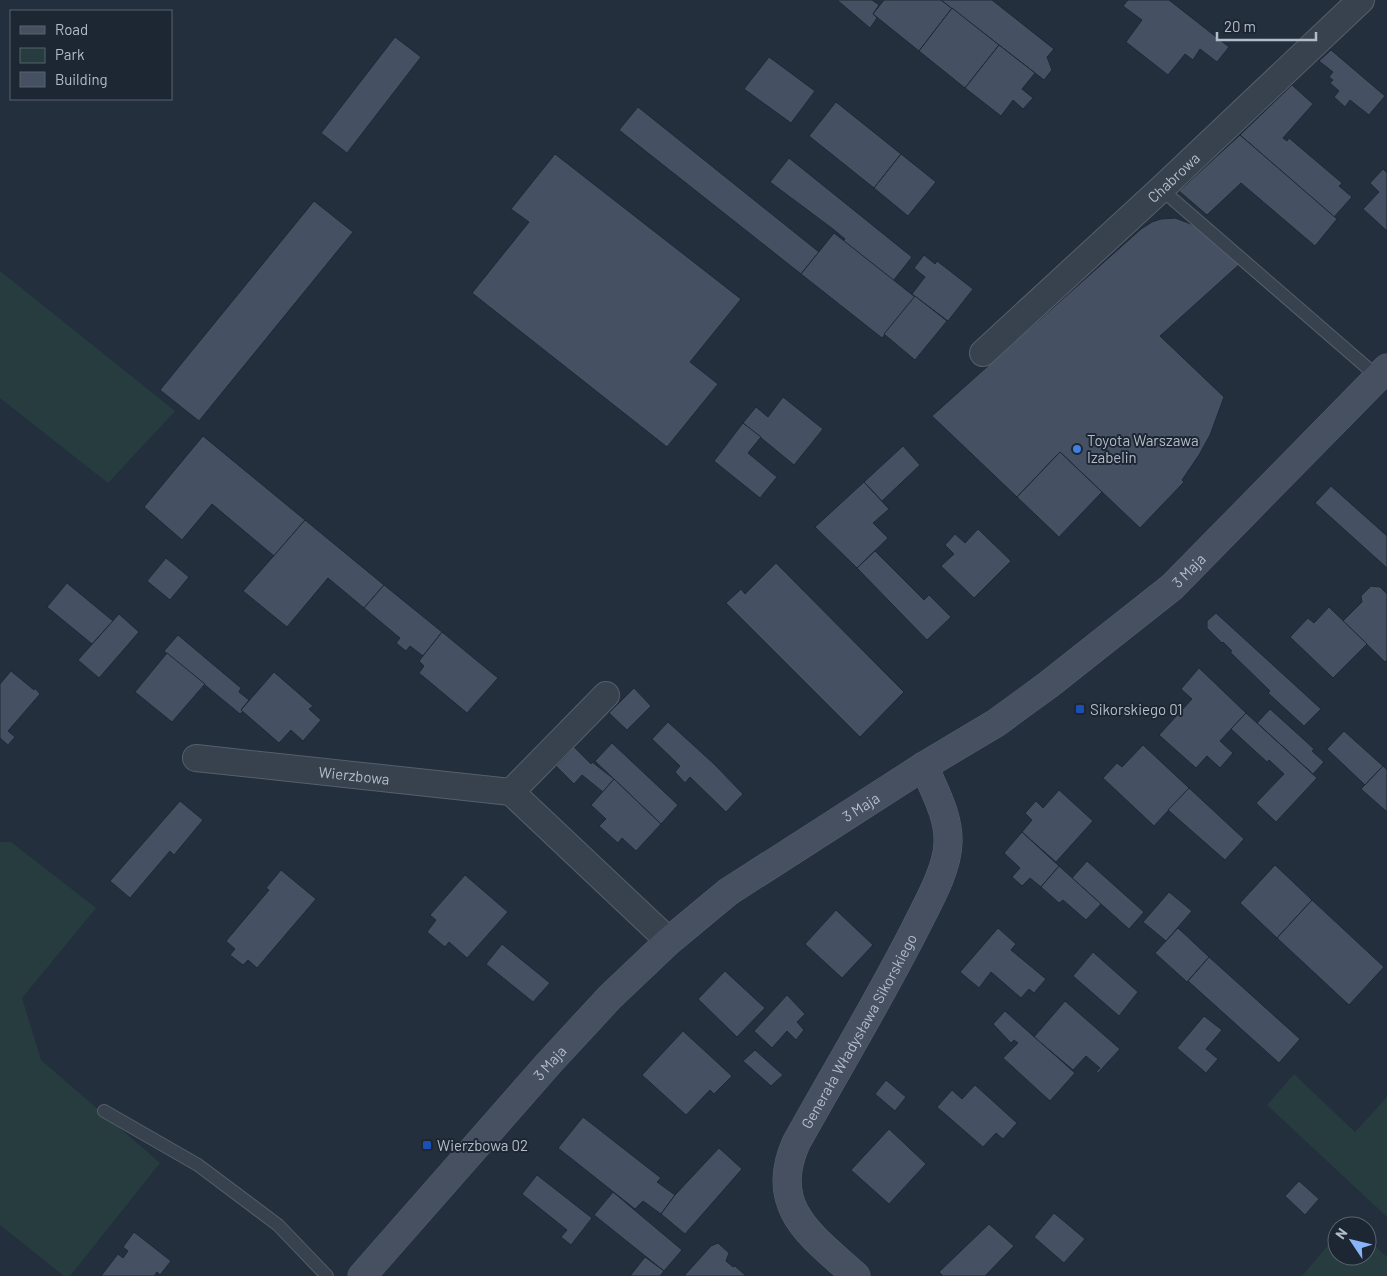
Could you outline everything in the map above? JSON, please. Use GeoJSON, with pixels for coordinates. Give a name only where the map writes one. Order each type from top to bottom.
{"type":"FeatureCollection","features":[{"type":"Feature","properties":{"kind":"main road","name":"3 Maja"},"geometry":{"type":"LineString","coordinates":[[362,1276],[555,1056],[610,997],[669,941],[728,892],[924,766],[1004,718],[1172,587],[1383,372]]}},
{"type":"Feature","properties":{"kind":"main road","name":"Generała Władysława Sikorskiego"},"geometry":{"type":"LineString","coordinates":[[856,1276],[804,1227],[794,1212],[788,1197],[785,1178],[788,1159],[796,1143],[891,975],[941,874],[948,844],[948,830],[924,766]]}},
{"type":"Feature","properties":{"kind":"street","name":"Chabrowa"},"geometry":{"type":"LineString","coordinates":[[983,352],[1161,189],[1361,0]]}},
{"type":"Feature","properties":{"kind":"street"},"geometry":{"type":"LineString","coordinates":[[606,695],[511,792],[669,941]]}},
{"type":"Feature","properties":{"kind":"street","name":"Wierzbowa"},"geometry":{"type":"LineString","coordinates":[[196,758],[511,792]]}},
{"type":"Feature","properties":{"kind":"lane"},"geometry":{"type":"LineString","coordinates":[[1161,189],[1383,372]]}},
{"type":"Feature","properties":{"kind":"lane"},"geometry":{"type":"LineString","coordinates":[[104,1111],[198,1165],[278,1225],[327,1276]]}},
{"type":"Feature","properties":{"kind":"green space"},"geometry":{"type":"Polygon","coordinates":[[[0,271],[175,411],[108,483],[0,398],[0,271]]]}},
{"type":"Feature","properties":{"kind":"green space"},"geometry":{"type":"Polygon","coordinates":[[[0,842],[11,842],[96,908],[22,998],[41,1060],[160,1163],[70,1276],[64,1276],[0,1225],[0,842]]]}},
{"type":"Feature","properties":{"kind":"green space"},"geometry":{"type":"Polygon","coordinates":[[[1294,1074],[1355,1132],[1387,1097],[1387,1217],[1267,1105],[1294,1074]]]}},
{"type":"Feature","properties":{"kind":"green space"},"geometry":{"type":"Polygon","coordinates":[[[1327,1247],[1327,1266],[1377,1266],[1377,1248],[1387,1257],[1387,1276],[1302,1276],[1327,1247]]]}},
{"type":"Feature","properties":{"kind":"building"},"geometry":{"type":"Polygon","coordinates":[[[837,0],[872,0],[879,5],[873,14],[877,18],[870,28],[837,0]]]}},
{"type":"Feature","properties":{"kind":"building"},"geometry":{"type":"Polygon","coordinates":[[[884,0],[941,0],[952,8],[919,51],[873,14],[884,0]]]}},
{"type":"Feature","properties":{"kind":"building"},"geometry":{"type":"Polygon","coordinates":[[[941,0],[992,0],[1054,49],[1047,57],[1052,70],[1044,80],[941,0]]]}},
{"type":"Feature","properties":{"kind":"building"},"geometry":{"type":"Polygon","coordinates":[[[1128,0],[1169,0],[1229,47],[1217,62],[1200,49],[1193,60],[1185,54],[1168,75],[1126,42],[1142,20],[1123,6],[1128,0]]]}},
{"type":"Feature","properties":{"kind":"building"},"geometry":{"type":"Polygon","coordinates":[[[952,8],[999,45],[965,88],[919,51],[952,8]]]}},
{"type":"Feature","properties":{"kind":"building"},"geometry":{"type":"Polygon","coordinates":[[[395,37],[421,57],[347,153],[321,133],[395,37]]]}},
{"type":"Feature","properties":{"kind":"building"},"geometry":{"type":"Polygon","coordinates":[[[999,45],[1035,73],[1022,89],[1033,98],[1023,109],[1013,100],[1001,116],[965,88],[999,45]]]}},
{"type":"Feature","properties":{"kind":"building"},"geometry":{"type":"Polygon","coordinates":[[[1331,50],[1385,96],[1369,115],[1350,100],[1345,107],[1334,97],[1339,91],[1330,83],[1333,80],[1329,77],[1333,72],[1319,61],[1331,50]]]}},
{"type":"Feature","properties":{"kind":"building"},"geometry":{"type":"Polygon","coordinates":[[[769,57],[815,91],[791,123],[744,89],[769,57]]]}},
{"type":"Feature","properties":{"kind":"building"},"geometry":{"type":"Polygon","coordinates":[[[1292,85],[1313,104],[1283,138],[1287,141],[1289,138],[1342,183],[1339,186],[1352,197],[1334,217],[1240,135],[1292,85]]]}},
{"type":"Feature","properties":{"kind":"building"},"geometry":{"type":"Polygon","coordinates":[[[836,102],[901,154],[874,188],[809,136],[836,102]]]}},
{"type":"Feature","properties":{"kind":"building"},"geometry":{"type":"Polygon","coordinates":[[[638,107],[819,252],[801,274],[619,130],[638,107]]]}},
{"type":"Feature","properties":{"kind":"building"},"geometry":{"type":"Polygon","coordinates":[[[1240,135],[1337,219],[1315,246],[1241,183],[1207,215],[1179,191],[1240,135]]]}},
{"type":"Feature","properties":{"kind":"building"},"geometry":{"type":"Polygon","coordinates":[[[555,154],[741,299],[690,362],[718,384],[667,447],[472,293],[529,222],[511,209],[555,154]]]}},
{"type":"Feature","properties":{"kind":"building"},"geometry":{"type":"Polygon","coordinates":[[[901,154],[936,182],[908,216],[874,188],[901,154]]]}},
{"type":"Feature","properties":{"kind":"building"},"geometry":{"type":"Polygon","coordinates":[[[789,158],[912,257],[893,281],[843,241],[845,239],[833,229],[770,182],[789,158]]]}},
{"type":"Feature","properties":{"kind":"building"},"geometry":{"type":"Polygon","coordinates":[[[1383,169],[1387,173],[1387,231],[1363,209],[1379,192],[1370,183],[1383,169]]]}},
{"type":"Feature","properties":{"kind":"building"},"geometry":{"type":"Polygon","coordinates":[[[314,201],[353,232],[199,421],[160,390],[314,201]]]}},
{"type":"Feature","properties":{"kind":"building"},"geometry":{"type":"Polygon","coordinates":[[[1175,218],[1198,228],[1242,262],[1160,336],[1224,397],[1210,435],[1182,480],[1184,482],[1140,528],[1060,452],[1017,497],[932,416],[1141,229],[1161,219],[1175,218]]]}},
{"type":"Feature","properties":{"kind":"building"},"geometry":{"type":"Polygon","coordinates":[[[834,233],[915,297],[882,338],[801,274],[834,233]]]}},
{"type":"Feature","properties":{"kind":"building"},"geometry":{"type":"Polygon","coordinates":[[[924,255],[935,264],[937,261],[973,289],[948,321],[912,294],[925,277],[914,268],[924,255]]]}},
{"type":"Feature","properties":{"kind":"building"},"geometry":{"type":"Polygon","coordinates":[[[915,296],[947,321],[915,360],[884,334],[915,296]]]}},
{"type":"Feature","properties":{"kind":"building"},"geometry":{"type":"Polygon","coordinates":[[[783,397],[823,429],[794,465],[743,423],[756,407],[768,417],[783,397]]]}},
{"type":"Feature","properties":{"kind":"building"},"geometry":{"type":"Polygon","coordinates":[[[743,423],[761,437],[748,453],[777,477],[760,498],[714,461],[743,423]]]}},
{"type":"Feature","properties":{"kind":"building"},"geometry":{"type":"Polygon","coordinates":[[[203,436],[305,520],[274,556],[212,504],[182,540],[144,507],[203,436]]]}},
{"type":"Feature","properties":{"kind":"building"},"geometry":{"type":"Polygon","coordinates":[[[903,446],[920,465],[882,501],[864,482],[903,446]]]}},
{"type":"Feature","properties":{"kind":"building"},"geometry":{"type":"Polygon","coordinates":[[[1060,452],[1102,492],[1059,537],[1017,497],[1060,452]]]}},
{"type":"Feature","properties":{"kind":"building"},"geometry":{"type":"Polygon","coordinates":[[[864,482],[889,509],[873,523],[888,538],[857,568],[815,527],[864,482]]]}},
{"type":"Feature","properties":{"kind":"building"},"geometry":{"type":"Polygon","coordinates":[[[1331,486],[1387,536],[1387,568],[1315,503],[1331,486]]]}},
{"type":"Feature","properties":{"kind":"building"},"geometry":{"type":"Polygon","coordinates":[[[305,520],[384,585],[364,608],[328,578],[287,627],[243,591],[305,520]]]}},
{"type":"Feature","properties":{"kind":"building"},"geometry":{"type":"Polygon","coordinates":[[[978,529],[1011,561],[974,598],[941,566],[954,554],[945,545],[955,534],[965,543],[978,529]]]}},
{"type":"Feature","properties":{"kind":"building"},"geometry":{"type":"Polygon","coordinates":[[[875,551],[924,600],[929,595],[951,617],[927,640],[857,568],[875,551]]]}},
{"type":"Feature","properties":{"kind":"building"},"geometry":{"type":"Polygon","coordinates":[[[166,558],[189,577],[170,600],[147,581],[166,558]]]}},
{"type":"Feature","properties":{"kind":"building"},"geometry":{"type":"Polygon","coordinates":[[[776,563],[904,692],[860,737],[726,603],[741,589],[745,594],[776,563]]]}},
{"type":"Feature","properties":{"kind":"building"},"geometry":{"type":"Polygon","coordinates":[[[67,583],[113,621],[92,644],[47,607],[67,583]]]}},
{"type":"Feature","properties":{"kind":"building"},"geometry":{"type":"Polygon","coordinates":[[[384,585],[442,632],[423,656],[410,646],[406,651],[396,643],[400,638],[364,608],[384,585]]]}},
{"type":"Feature","properties":{"kind":"building"},"geometry":{"type":"Polygon","coordinates":[[[1371,586],[1380,587],[1387,594],[1387,660],[1385,662],[1343,621],[1362,602],[1361,596],[1371,586]]]}},
{"type":"Feature","properties":{"kind":"building"},"geometry":{"type":"Polygon","coordinates":[[[1329,607],[1367,644],[1333,678],[1290,637],[1308,618],[1314,623],[1329,607]]]}},
{"type":"Feature","properties":{"kind":"building"},"geometry":{"type":"Polygon","coordinates":[[[1216,613],[1321,709],[1304,726],[1268,693],[1270,691],[1207,628],[1207,621],[1216,613]]]}},
{"type":"Feature","properties":{"kind":"building"},"geometry":{"type":"Polygon","coordinates":[[[119,614],[139,632],[99,678],[78,660],[119,614]]]}},
{"type":"Feature","properties":{"kind":"building"},"geometry":{"type":"Polygon","coordinates":[[[442,632],[498,678],[467,713],[419,673],[424,666],[419,661],[442,632]]]}},
{"type":"Feature","properties":{"kind":"building"},"geometry":{"type":"Polygon","coordinates":[[[178,635],[241,688],[239,692],[249,700],[240,714],[164,651],[178,635]]]}},
{"type":"Feature","properties":{"kind":"building"},"geometry":{"type":"Polygon","coordinates":[[[167,653],[205,684],[172,722],[135,692],[167,653]]]}},
{"type":"Feature","properties":{"kind":"building"},"geometry":{"type":"Polygon","coordinates":[[[1199,668],[1246,713],[1220,741],[1233,753],[1220,768],[1207,756],[1196,768],[1159,735],[1192,699],[1181,689],[1199,668]]]}},
{"type":"Feature","properties":{"kind":"building"},"geometry":{"type":"Polygon","coordinates":[[[11,671],[34,690],[35,688],[40,694],[8,731],[15,737],[8,745],[0,738],[0,684],[11,671]]]}},
{"type":"Feature","properties":{"kind":"building"},"geometry":{"type":"Polygon","coordinates":[[[274,672],[313,706],[309,709],[321,720],[303,741],[291,730],[279,743],[241,710],[274,672]]]}},
{"type":"Feature","properties":{"kind":"building"},"geometry":{"type":"Polygon","coordinates":[[[634,688],[651,706],[627,730],[609,713],[634,688]]]}},
{"type":"Feature","properties":{"kind":"building"},"geometry":{"type":"Polygon","coordinates":[[[1270,709],[1314,749],[1312,751],[1324,762],[1313,774],[1257,723],[1270,709]]]}},
{"type":"Feature","properties":{"kind":"building"},"geometry":{"type":"Polygon","coordinates":[[[1246,713],[1317,778],[1276,822],[1256,803],[1284,774],[1269,760],[1267,762],[1231,729],[1246,713]]]}},
{"type":"Feature","properties":{"kind":"building"},"geometry":{"type":"Polygon","coordinates":[[[668,722],[714,764],[743,794],[726,812],[690,777],[685,783],[675,772],[680,766],[652,739],[668,722]]]}},
{"type":"Feature","properties":{"kind":"building"},"geometry":{"type":"Polygon","coordinates":[[[1344,731],[1383,766],[1365,785],[1327,749],[1344,731]]]}},
{"type":"Feature","properties":{"kind":"building"},"geometry":{"type":"Polygon","coordinates":[[[612,743],[678,805],[661,824],[595,761],[612,743]]]}},
{"type":"Feature","properties":{"kind":"building"},"geometry":{"type":"Polygon","coordinates":[[[1143,745],[1189,788],[1154,826],[1103,778],[1117,763],[1122,767],[1143,745]]]}},
{"type":"Feature","properties":{"kind":"building"},"geometry":{"type":"Polygon","coordinates":[[[574,747],[591,764],[592,762],[614,779],[603,792],[582,775],[574,784],[556,766],[574,747]]]}},
{"type":"Feature","properties":{"kind":"building"},"geometry":{"type":"Polygon","coordinates":[[[1383,766],[1387,770],[1387,812],[1361,789],[1383,766]]]}},
{"type":"Feature","properties":{"kind":"building"},"geometry":{"type":"Polygon","coordinates":[[[614,779],[661,824],[636,851],[622,838],[618,843],[599,826],[606,819],[591,805],[614,779]]]}},
{"type":"Feature","properties":{"kind":"building"},"geometry":{"type":"Polygon","coordinates":[[[1189,788],[1244,839],[1225,860],[1168,810],[1189,788]]]}},
{"type":"Feature","properties":{"kind":"building"},"geometry":{"type":"Polygon","coordinates":[[[1059,790],[1093,821],[1056,862],[1022,832],[1032,820],[1025,813],[1036,801],[1043,808],[1059,790]]]}},
{"type":"Feature","properties":{"kind":"building"},"geometry":{"type":"Polygon","coordinates":[[[180,801],[203,820],[174,855],[170,851],[130,898],[110,881],[180,801]]]}},
{"type":"Feature","properties":{"kind":"building"},"geometry":{"type":"Polygon","coordinates":[[[1022,832],[1059,866],[1041,887],[1030,878],[1022,886],[1012,877],[1020,868],[1004,853],[1022,832]]]}},
{"type":"Feature","properties":{"kind":"building"},"geometry":{"type":"Polygon","coordinates":[[[1087,861],[1144,912],[1129,929],[1072,878],[1087,861]]]}},
{"type":"Feature","properties":{"kind":"building"},"geometry":{"type":"Polygon","coordinates":[[[1275,865],[1312,900],[1277,938],[1240,903],[1275,865]]]}},
{"type":"Feature","properties":{"kind":"building"},"geometry":{"type":"Polygon","coordinates":[[[1059,866],[1101,904],[1086,920],[1063,900],[1059,903],[1041,887],[1059,866]]]}},
{"type":"Feature","properties":{"kind":"building"},"geometry":{"type":"Polygon","coordinates":[[[281,870],[316,899],[257,968],[248,960],[243,965],[230,955],[235,949],[226,941],[269,890],[266,888],[281,870]]]}},
{"type":"Feature","properties":{"kind":"building"},"geometry":{"type":"Polygon","coordinates":[[[465,875],[508,912],[467,958],[449,942],[445,947],[427,932],[436,920],[430,915],[465,875]]]}},
{"type":"Feature","properties":{"kind":"building"},"geometry":{"type":"Polygon","coordinates":[[[1169,892],[1192,911],[1166,941],[1143,922],[1169,892]]]}},
{"type":"Feature","properties":{"kind":"building"},"geometry":{"type":"Polygon","coordinates":[[[1312,900],[1384,967],[1349,1005],[1277,938],[1312,900]]]}},
{"type":"Feature","properties":{"kind":"building"},"geometry":{"type":"Polygon","coordinates":[[[836,910],[873,945],[842,978],[805,944],[836,910]]]}},
{"type":"Feature","properties":{"kind":"building"},"geometry":{"type":"Polygon","coordinates":[[[998,928],[1016,944],[1011,950],[1046,979],[1034,993],[1029,989],[1021,998],[991,972],[979,988],[960,972],[998,928]]]}},
{"type":"Feature","properties":{"kind":"building"},"geometry":{"type":"Polygon","coordinates":[[[1178,928],[1209,957],[1187,982],[1155,953],[1178,928]]]}},
{"type":"Feature","properties":{"kind":"building"},"geometry":{"type":"Polygon","coordinates":[[[502,944],[550,983],[533,1002],[486,964],[502,944]]]}},
{"type":"Feature","properties":{"kind":"building"},"geometry":{"type":"Polygon","coordinates":[[[1093,952],[1138,992],[1119,1016],[1073,976],[1093,952]]]}},
{"type":"Feature","properties":{"kind":"building"},"geometry":{"type":"Polygon","coordinates":[[[1209,957],[1300,1039],[1279,1063],[1188,981],[1209,957]]]}},
{"type":"Feature","properties":{"kind":"building"},"geometry":{"type":"Polygon","coordinates":[[[725,971],[765,1008],[737,1037],[698,999],[725,971]]]}},
{"type":"Feature","properties":{"kind":"building"},"geometry":{"type":"Polygon","coordinates":[[[787,995],[805,1014],[797,1022],[804,1030],[796,1040],[787,1031],[772,1048],[754,1031],[787,995]]]}},
{"type":"Feature","properties":{"kind":"building"},"geometry":{"type":"Polygon","coordinates":[[[1065,1001],[1120,1049],[1098,1073],[1096,1072],[1100,1068],[1086,1056],[1073,1070],[1034,1037],[1065,1001]]]}},
{"type":"Feature","properties":{"kind":"building"},"geometry":{"type":"Polygon","coordinates":[[[1005,1011],[1075,1073],[1050,1101],[1003,1058],[1018,1043],[1014,1040],[1011,1043],[993,1024],[1005,1011]]]}},
{"type":"Feature","properties":{"kind":"building"},"geometry":{"type":"Polygon","coordinates":[[[1204,1016],[1222,1030],[1206,1049],[1218,1059],[1206,1073],[1177,1048],[1204,1016]]]}},
{"type":"Feature","properties":{"kind":"building"},"geometry":{"type":"Polygon","coordinates":[[[683,1031],[732,1076],[714,1094],[710,1090],[686,1115],[642,1075],[683,1031]]]}},
{"type":"Feature","properties":{"kind":"building"},"geometry":{"type":"Polygon","coordinates":[[[755,1050],[783,1075],[771,1086],[743,1061],[755,1050]]]}},
{"type":"Feature","properties":{"kind":"building"},"geometry":{"type":"Polygon","coordinates":[[[886,1080],[906,1097],[895,1111],[875,1094],[886,1080]]]}},
{"type":"Feature","properties":{"kind":"building"},"geometry":{"type":"Polygon","coordinates":[[[975,1085],[1017,1123],[1003,1139],[996,1133],[983,1147],[937,1107],[952,1090],[962,1099],[975,1085]]]}},
{"type":"Feature","properties":{"kind":"building"},"geometry":{"type":"Polygon","coordinates":[[[583,1117],[661,1178],[657,1182],[675,1195],[661,1214],[643,1201],[635,1209],[558,1148],[583,1117]]]}},
{"type":"Feature","properties":{"kind":"building"},"geometry":{"type":"Polygon","coordinates":[[[889,1129],[926,1164],[889,1204],[851,1170],[889,1129]]]}},
{"type":"Feature","properties":{"kind":"building"},"geometry":{"type":"Polygon","coordinates":[[[719,1148],[742,1169],[685,1234],[661,1214],[675,1195],[719,1148]]]}},
{"type":"Feature","properties":{"kind":"building"},"geometry":{"type":"Polygon","coordinates":[[[537,1175],[592,1218],[571,1245],[561,1237],[567,1230],[522,1194],[537,1175]]]}},
{"type":"Feature","properties":{"kind":"building"},"geometry":{"type":"Polygon","coordinates":[[[1299,1181],[1319,1199],[1305,1215],[1285,1196],[1299,1181]]]}},
{"type":"Feature","properties":{"kind":"building"},"geometry":{"type":"Polygon","coordinates":[[[613,1192],[682,1250],[664,1271],[594,1215],[613,1192]]]}},
{"type":"Feature","properties":{"kind":"building"},"geometry":{"type":"Polygon","coordinates":[[[1054,1213],[1085,1239],[1064,1263],[1034,1237],[1054,1213]]]}},
{"type":"Feature","properties":{"kind":"building"},"geometry":{"type":"Polygon","coordinates":[[[989,1224],[1014,1246],[985,1276],[943,1276],[939,1272],[989,1224]]]}},
{"type":"Feature","properties":{"kind":"building"},"geometry":{"type":"Polygon","coordinates":[[[134,1232],[171,1261],[160,1275],[157,1272],[154,1276],[101,1276],[118,1254],[123,1258],[128,1251],[123,1247],[134,1232]]]}},
{"type":"Feature","properties":{"kind":"building"},"geometry":{"type":"Polygon","coordinates":[[[718,1243],[729,1253],[726,1261],[746,1276],[684,1276],[711,1246],[718,1243]]]}},
{"type":"Feature","properties":{"kind":"building"},"geometry":{"type":"Polygon","coordinates":[[[645,1257],[664,1271],[660,1276],[630,1276],[645,1257]]]}},
{"type":"Feature","properties":{"kind":"place","name":"Toyota Warszawa Izabelin"},"geometry":{"type":"Point","coordinates":[1077,449]}},
{"type":"Feature","properties":{"kind":"place","name":"Sikorskiego 01"},"geometry":{"type":"Point","coordinates":[1080,709]}},
{"type":"Feature","properties":{"kind":"place","name":"Wierzbowa 02"},"geometry":{"type":"Point","coordinates":[427,1145]}}]}
